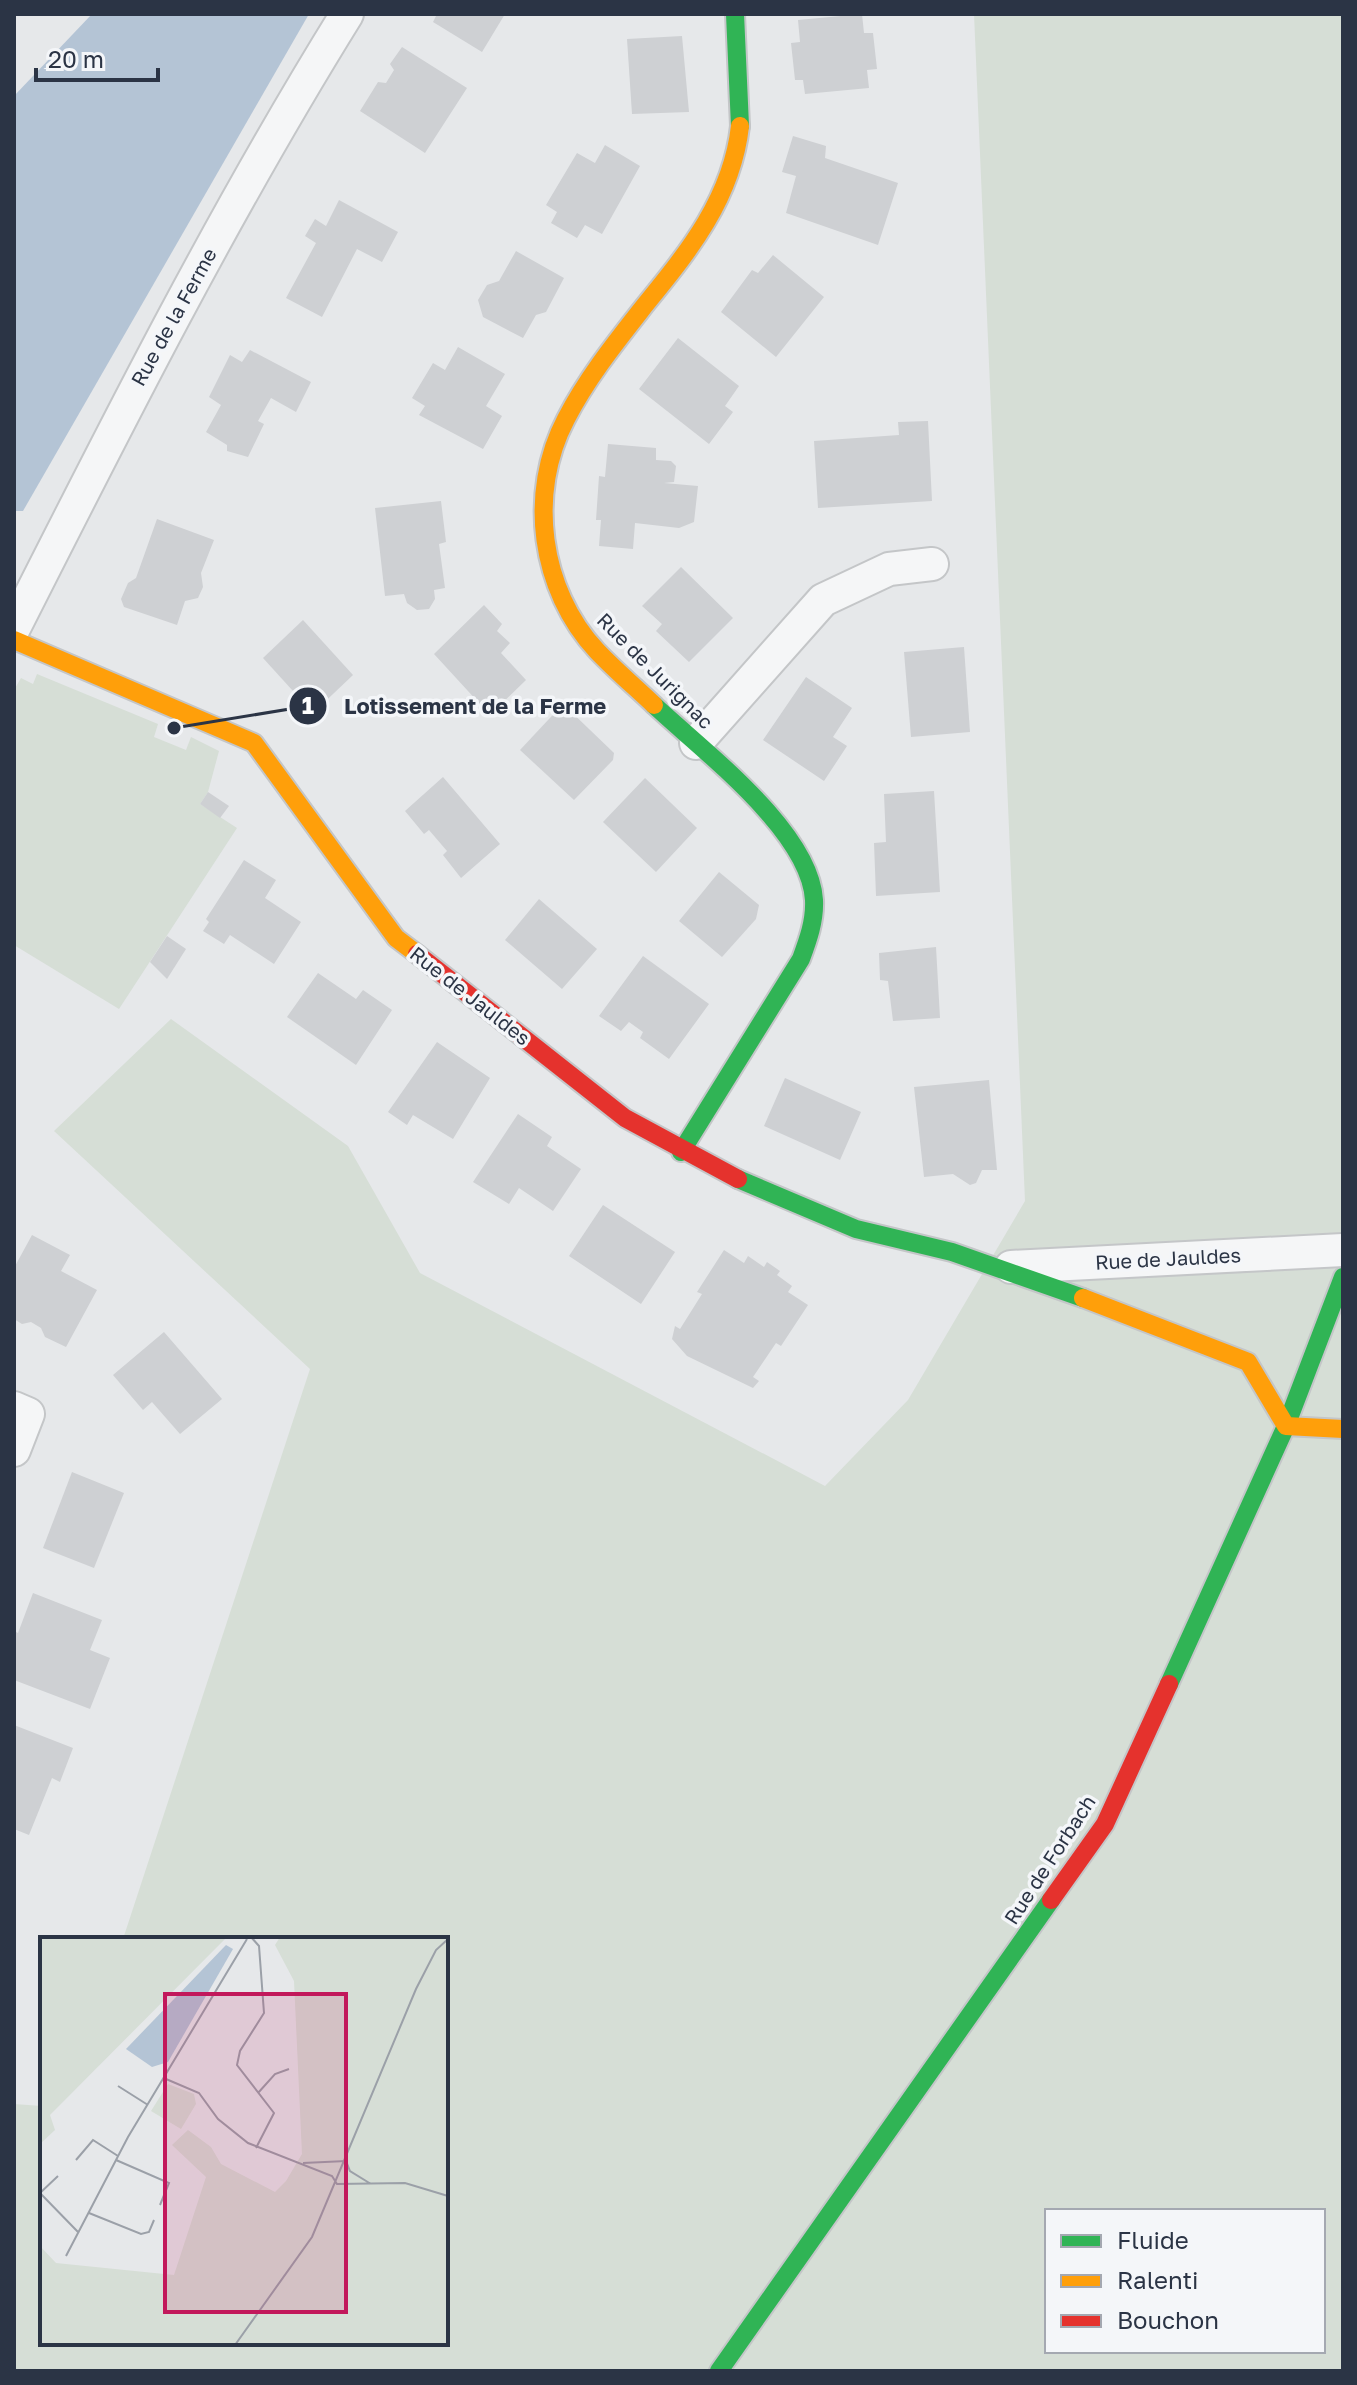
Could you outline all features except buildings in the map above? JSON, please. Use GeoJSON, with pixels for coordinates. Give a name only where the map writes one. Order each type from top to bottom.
{"type":"FeatureCollection","features":[{"type":"Feature","properties":{"kind":"street","name":"Rue de la Ferme"},"geometry":{"type":"LineString","coordinates":[[14,628],[95,463],[282,118],[347,14]]}},
{"type":"Feature","properties":{"kind":"street","name":"Rue de Jurignac"},"geometry":{"type":"LineString","coordinates":[[681,1152],[801,959],[815,928],[815,894],[798,847],[773,817],[596,650],[572,619],[551,570],[543,533],[543,478],[559,430],[588,382],[701,235],[725,192],[739,142],[735,14]]}},
{"type":"Feature","properties":{"kind":"street"},"geometry":{"type":"LineString","coordinates":[[696,743],[823,600],[889,569],[932,564]]}},
{"type":"Feature","properties":{"kind":"street","name":"Rue de Jauldes"},"geometry":{"type":"LineString","coordinates":[[14,640],[254,743],[396,938],[625,1118],[681,1152],[743,1182],[856,1229],[952,1252],[1138,1318],[1248,1362],[1286,1426]]}},
{"type":"Feature","properties":{"kind":"street","name":"Rue de Jauldes"},"geometry":{"type":"LineString","coordinates":[[993,1268],[1343,1250]]}},
{"type":"Feature","properties":{"kind":"street","name":"Rue de Forbach"},"geometry":{"type":"LineString","coordinates":[[719,2371],[1105,1824],[1286,1426],[1343,1277]]}},
{"type":"Feature","properties":{"kind":"street"},"geometry":{"type":"LineString","coordinates":[[14,1408],[28,1414],[14,1450]]}},
{"type":"Feature","properties":{"kind":"street"},"geometry":{"type":"LineString","coordinates":[[1286,1426],[1343,1429]]}},
{"type":"Feature","properties":{"kind":"shaded area"},"geometry":{"type":"Polygon","coordinates":[[[974,14],[1343,14],[1343,2371],[14,2371],[14,2104],[40,2106],[40,2345],[448,2345],[448,1937],[124,1937],[310,1369],[54,1131],[171,1019],[348,1146],[420,1273],[825,1486],[908,1400],[1025,1201],[974,14]]]}},
{"type":"Feature","properties":{"kind":"shaded area"},"geometry":{"type":"Polygon","coordinates":[[[37,674],[158,724],[154,737],[186,750],[191,737],[219,751],[208,792],[200,804],[237,828],[119,1009],[14,945],[14,690],[21,678],[33,684],[37,674]]]}},
{"type":"Feature","properties":{"kind":"water"},"geometry":{"type":"Polygon","coordinates":[[[92,14],[309,14],[23,511],[14,511],[14,96],[92,14]]]}},
{"type":"Feature","properties":{"kind":"traffic: fast"},"geometry":{"type":"LineString","coordinates":[[735,14],[740,126]]}},
{"type":"Feature","properties":{"kind":"traffic: fast"},"geometry":{"type":"LineString","coordinates":[[654,705],[725,769],[775,820],[808,874],[814,900],[812,923],[801,959],[681,1152]]}},
{"type":"Feature","properties":{"kind":"traffic: fast"},"geometry":{"type":"LineString","coordinates":[[738,1179],[856,1229],[952,1252],[1083,1298]]}},
{"type":"Feature","properties":{"kind":"traffic: fast"},"geometry":{"type":"LineString","coordinates":[[1169,1684],[1286,1426],[1343,1277]]}},
{"type":"Feature","properties":{"kind":"traffic: fast"},"geometry":{"type":"LineString","coordinates":[[719,2371],[1051,1900]]}},
{"type":"Feature","properties":{"kind":"traffic: slow"},"geometry":{"type":"LineString","coordinates":[[654,705],[597,651],[578,627],[563,599],[552,570],[546,540],[546,478],[566,419],[583,389],[706,222],[728,177],[740,126]]}},
{"type":"Feature","properties":{"kind":"traffic: slow"},"geometry":{"type":"LineString","coordinates":[[14,640],[254,743],[396,938],[417,954]]}},
{"type":"Feature","properties":{"kind":"traffic: slow"},"geometry":{"type":"LineString","coordinates":[[1083,1298],[1248,1362],[1286,1426],[1343,1429]]}},
{"type":"Feature","properties":{"kind":"traffic: jam"},"geometry":{"type":"LineString","coordinates":[[417,954],[625,1118],[738,1179]]}},
{"type":"Feature","properties":{"kind":"traffic: jam"},"geometry":{"type":"LineString","coordinates":[[1051,1900],[1105,1824],[1169,1684]]}},
{"type":"Feature","properties":{"kind":"place","name":"Lotissement de la Ferme"},"geometry":{"type":"Point","coordinates":[174,728]}}]}
